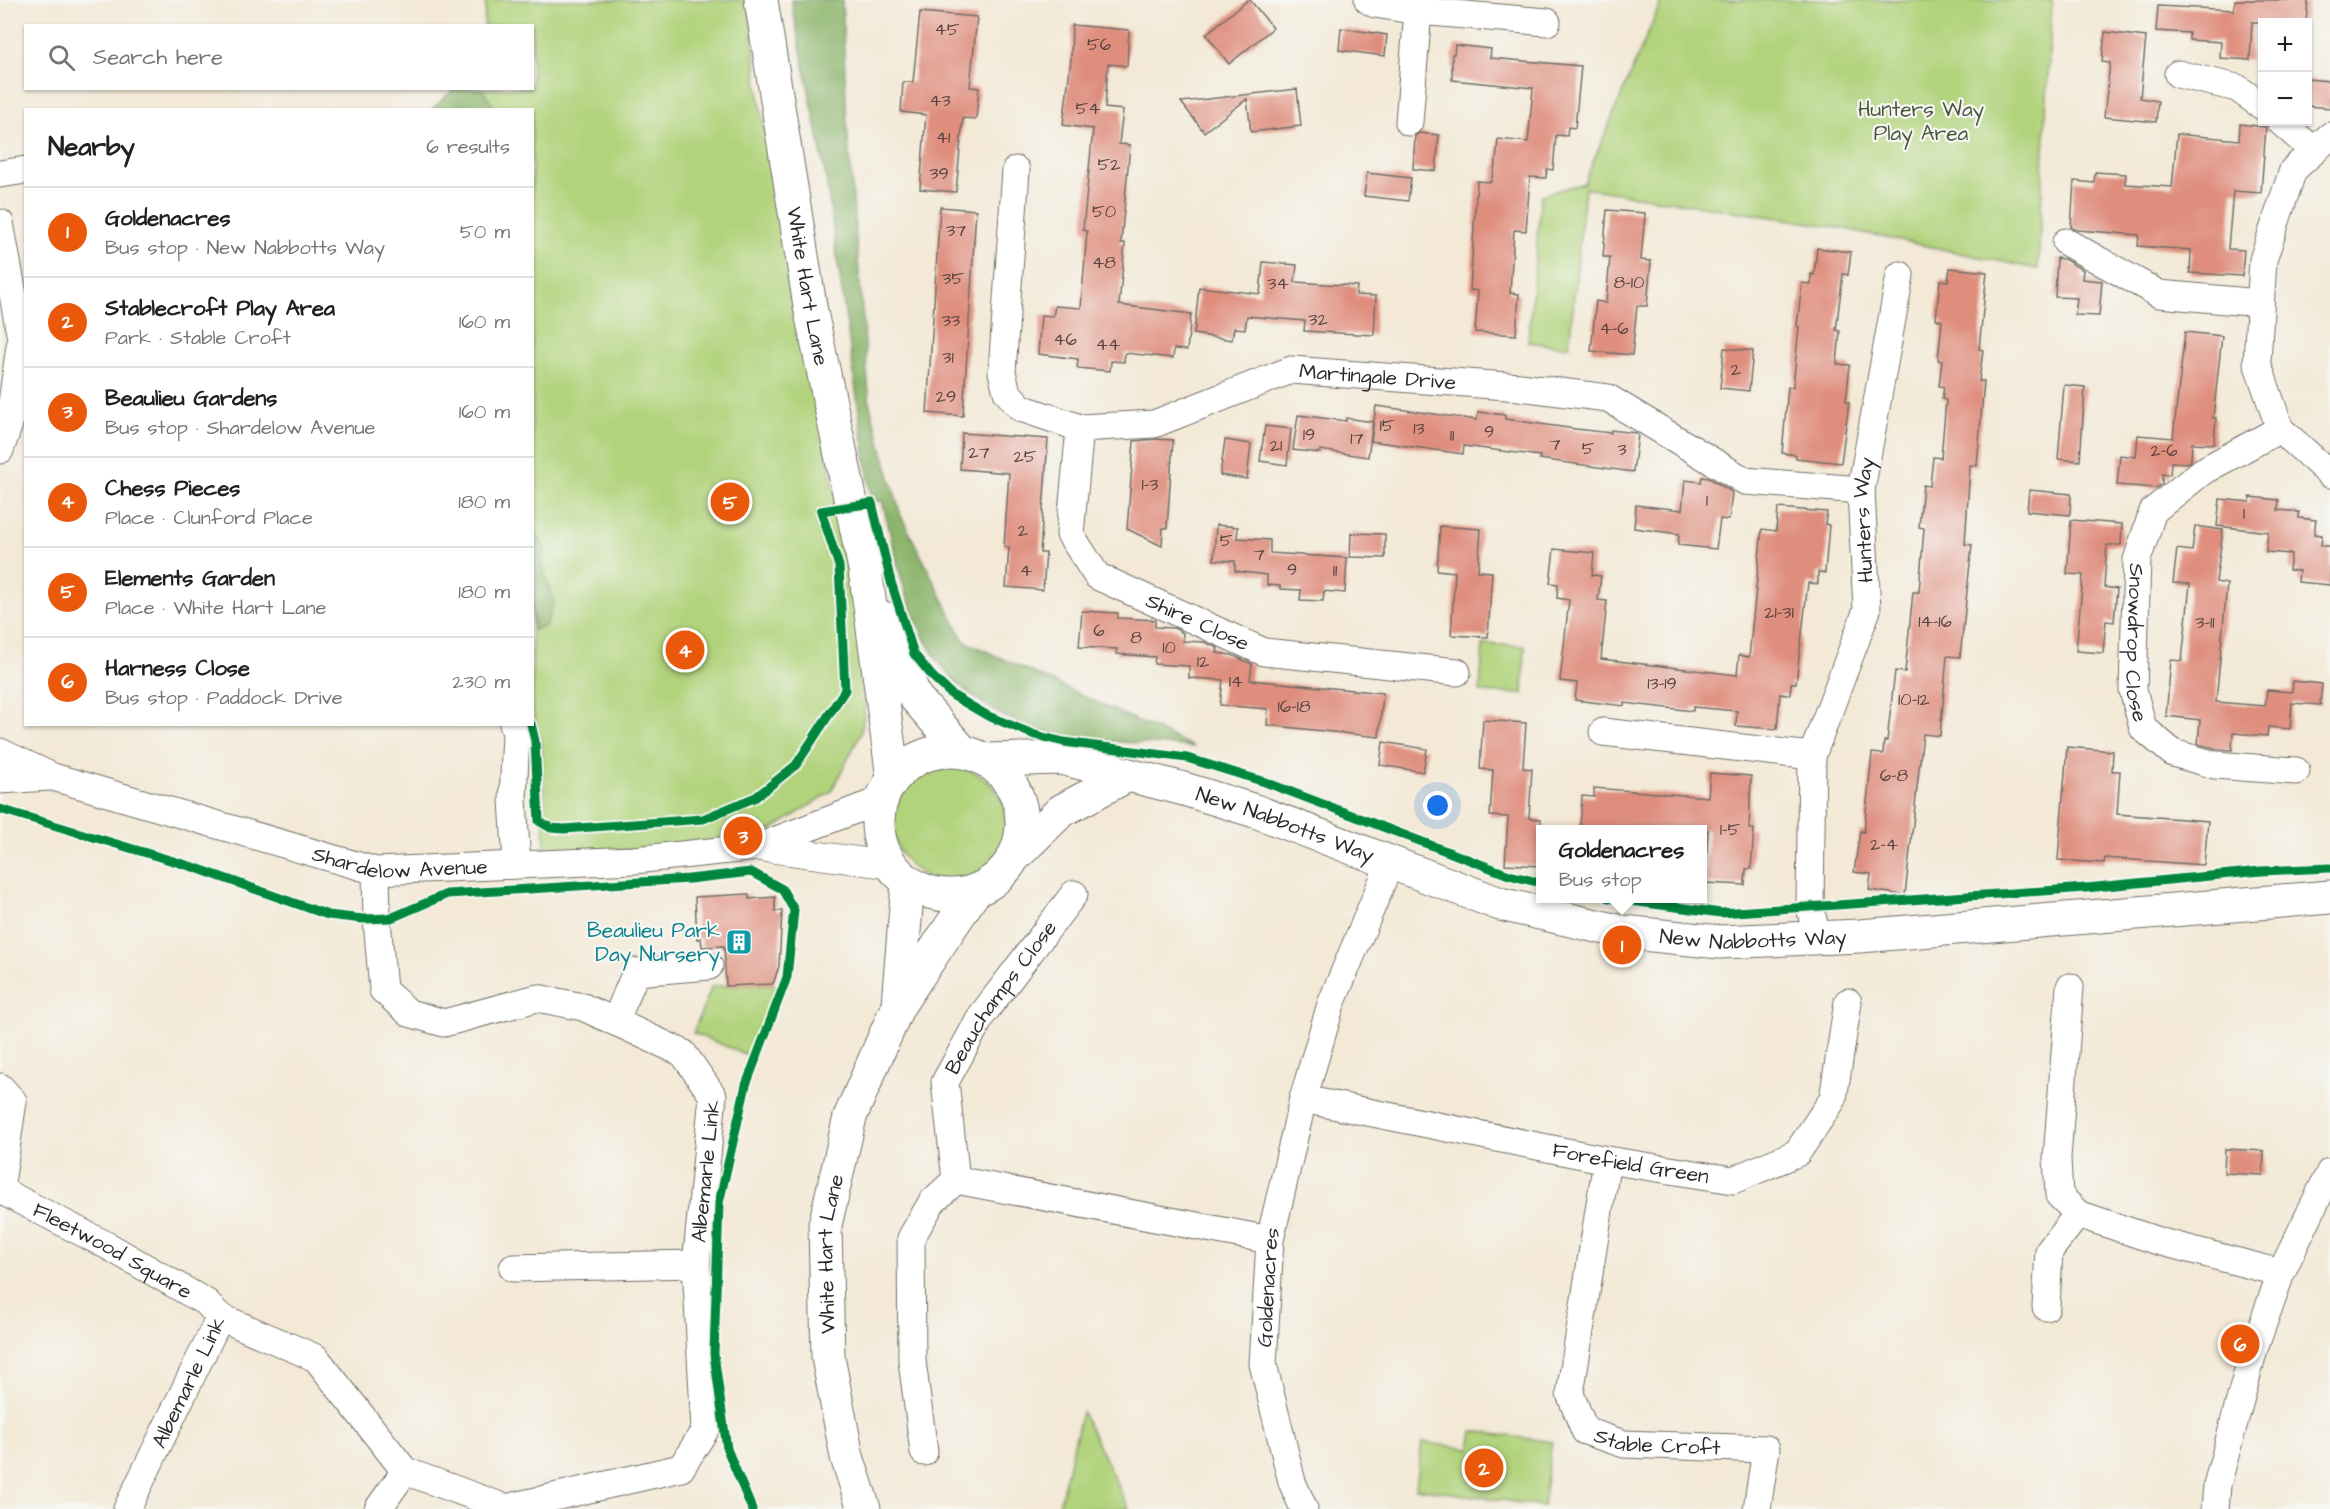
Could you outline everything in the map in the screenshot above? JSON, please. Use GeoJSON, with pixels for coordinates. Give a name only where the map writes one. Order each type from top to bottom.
{"type":"FeatureCollection","features":[{"type":"Feature","properties":{"kind":"street","name":"White Hart Lane"},"geometry":{"type":"LineString","coordinates":[[761,0],[811,312],[865,569],[887,789]]}},
{"type":"Feature","properties":{"kind":"street"},"geometry":{"type":"LineString","coordinates":[[1368,0],[1375,4],[1418,11],[1547,22]]}},
{"type":"Feature","properties":{"kind":"street"},"geometry":{"type":"LineString","coordinates":[[1409,122],[1418,11]]}},
{"type":"Feature","properties":{"kind":"street"},"geometry":{"type":"LineString","coordinates":[[2178,74],[2236,88],[2258,103]]}},
{"type":"Feature","properties":{"kind":"street"},"geometry":{"type":"LineString","coordinates":[[2289,126],[2322,143],[2293,170],[2263,260],[2257,362],[2280,429],[2330,474]]}},
{"type":"Feature","properties":{"kind":"street"},"geometry":{"type":"LineString","coordinates":[[0,174],[24,170]]}},
{"type":"Feature","properties":{"kind":"street","name":"Martingale Drive"},"geometry":{"type":"LineString","coordinates":[[1016,170],[1002,372],[1007,392],[1021,408],[1080,428],[1154,424],[1291,370],[1495,385],[1608,398],[1745,481],[1861,489]]}},
{"type":"Feature","properties":{"kind":"street"},"geometry":{"type":"LineString","coordinates":[[0,223],[21,339],[17,425],[0,450]]}},
{"type":"Feature","properties":{"kind":"street"},"geometry":{"type":"LineString","coordinates":[[2066,242],[2159,294],[2260,303]]}},
{"type":"Feature","properties":{"kind":"street","name":"Hunters Way"},"geometry":{"type":"LineString","coordinates":[[1817,939],[1810,906],[1812,756],[1867,610],[1861,489],[1900,275]]}},
{"type":"Feature","properties":{"kind":"street","name":"Shire Close"},"geometry":{"type":"LineString","coordinates":[[1080,428],[1070,534],[1097,576],[1264,652],[1457,672]]}},
{"type":"Feature","properties":{"kind":"street","name":"Snowdrop Close"},"geometry":{"type":"LineString","coordinates":[[2280,429],[2203,471],[2153,511],[2137,560],[2133,690],[2144,728],[2173,753],[2215,765],[2296,771]]}},
{"type":"Feature","properties":{"kind":"street","name":"White Hart Lane"},"geometry":{"type":"LineString","coordinates":[[865,569],[915,696],[974,755]]}},
{"type":"Feature","properties":{"kind":"street"},"geometry":{"type":"LineString","coordinates":[[514,726],[516,733],[513,800],[517,864]]}},
{"type":"Feature","properties":{"kind":"street"},"geometry":{"type":"LineString","coordinates":[[1603,732],[1812,756]]}},
{"type":"Feature","properties":{"kind":"street","name":"Shardelow Avenue"},"geometry":{"type":"LineString","coordinates":[[0,752],[53,777],[376,871],[634,860],[757,847],[899,874]]}},
{"type":"Feature","properties":{"kind":"street"},"geometry":{"type":"LineString","coordinates":[[1016,855],[1021,842],[1023,817],[1017,793],[1005,775],[974,755],[936,752],[912,761],[887,789],[877,825],[880,842],[899,874],[925,892],[950,896],[974,892],[1001,876],[1016,855],[1061,811],[1128,775]]}},
{"type":"Feature","properties":{"kind":"street","name":"New Nabbotts Way"},"geometry":{"type":"LineString","coordinates":[[974,755],[1061,758],[1184,789],[1256,811],[1500,904],[1623,932],[1720,942],[1817,939],[2330,897]]}},
{"type":"Feature","properties":{"kind":"street","name":"Shardelow Avenue"},"geometry":{"type":"LineString","coordinates":[[0,780],[53,777]]}},
{"type":"Feature","properties":{"kind":"street","name":"Shardelow Avenue"},"geometry":{"type":"LineString","coordinates":[[757,847],[887,789]]}},
{"type":"Feature","properties":{"kind":"street","name":"Goldenacres"},"geometry":{"type":"LineString","coordinates":[[1304,1509],[1292,1482],[1263,1364],[1270,1240],[1303,1099],[1331,1004],[1390,863]]}},
{"type":"Feature","properties":{"kind":"street","name":"Albemarle Link"},"geometry":{"type":"LineString","coordinates":[[127,1509],[220,1317],[316,1358],[405,1471],[506,1508],[681,1468],[705,1430],[696,1264],[713,1096],[683,1053],[583,1007],[537,998],[444,1023],[409,1013],[383,990],[377,920],[376,871]]}},
{"type":"Feature","properties":{"kind":"street","name":"White Hart Lane"},"geometry":{"type":"LineString","coordinates":[[898,1006],[899,874]]}},
{"type":"Feature","properties":{"kind":"street","name":"White Hart Lane"},"geometry":{"type":"LineString","coordinates":[[864,1509],[847,1457],[828,1357],[825,1226],[850,1117],[898,1006],[974,892]]}},
{"type":"Feature","properties":{"kind":"street","name":"Beauchamps Close"},"geometry":{"type":"LineString","coordinates":[[957,1180],[945,1082],[982,1015],[1074,894]]}},
{"type":"Feature","properties":{"kind":"street"},"geometry":{"type":"LineString","coordinates":[[615,1022],[636,972],[709,966]]}},
{"type":"Feature","properties":{"kind":"street"},"geometry":{"type":"LineString","coordinates":[[2070,987],[2057,1158],[2059,1195],[2078,1214],[2158,1241],[2281,1273]]}},
{"type":"Feature","properties":{"kind":"street","name":"Forefield Green"},"geometry":{"type":"LineString","coordinates":[[1303,1099],[1606,1161],[1733,1180],[1797,1153],[1833,1099],[1848,1002]]}},
{"type":"Feature","properties":{"kind":"street","name":"Fleetwood Square"},"geometry":{"type":"LineString","coordinates":[[0,1087],[12,1101],[0,1190],[108,1246],[207,1303],[220,1317]]}},
{"type":"Feature","properties":{"kind":"street","name":"Stable Croft"},"geometry":{"type":"LineString","coordinates":[[1606,1161],[1570,1394],[1585,1431],[1624,1444],[1766,1449],[1757,1509]]}},
{"type":"Feature","properties":{"kind":"street"},"geometry":{"type":"LineString","coordinates":[[2215,1509],[2217,1485],[2254,1349],[2281,1273],[2330,1172]]}},
{"type":"Feature","properties":{"kind":"street"},"geometry":{"type":"LineString","coordinates":[[924,1452],[912,1360],[911,1238],[932,1202],[957,1180],[1270,1240]]}},
{"type":"Feature","properties":{"kind":"street"},"geometry":{"type":"LineString","coordinates":[[2046,1307],[2049,1251],[2078,1214]]}},
{"type":"Feature","properties":{"kind":"street","name":"Albemarle Link"},"geometry":{"type":"LineString","coordinates":[[513,1268],[696,1264]]}},
{"type":"Feature","properties":{"kind":"street"},"geometry":{"type":"LineString","coordinates":[[378,1509],[405,1471]]}},
{"type":"Feature","properties":{"kind":"green space"},"geometry":{"type":"Polygon","coordinates":[[[486,0],[749,0],[759,97],[795,303],[850,563],[868,686],[861,733],[831,792],[759,838],[545,858],[542,742],[534,716],[534,108],[434,108],[454,90],[534,90],[534,24],[484,24],[486,0]]]}},
{"type":"Feature","properties":{"kind":"green space"},"geometry":{"type":"Polygon","coordinates":[[[791,0],[842,0],[847,126],[870,406],[901,516],[964,641],[1194,747],[1102,741],[1035,729],[1000,714],[969,693],[942,666],[926,641],[902,582],[882,500],[872,503],[825,172],[791,0]]]}},
{"type":"Feature","properties":{"kind":"green space","name":"Hunters Way Play Area"},"geometry":{"type":"Polygon","coordinates":[[[1662,0],[2052,0],[2038,269],[1830,226],[1585,188],[1569,347],[1528,342],[1541,195],[1584,183],[1662,0]]]}},
{"type":"Feature","properties":{"kind":"green space"},"geometry":{"type":"Polygon","coordinates":[[[453,90],[483,90],[494,108],[433,108],[453,90]]]}},
{"type":"Feature","properties":{"kind":"green space"},"geometry":{"type":"Polygon","coordinates":[[[534,532],[545,548],[541,564],[554,602],[546,625],[534,630],[534,532]]]}},
{"type":"Feature","properties":{"kind":"green space"},"geometry":{"type":"Polygon","coordinates":[[[1483,644],[1525,646],[1523,694],[1480,692],[1483,644]]]}},
{"type":"Feature","properties":{"kind":"green space"},"geometry":{"type":"Polygon","coordinates":[[[950,767],[972,772],[990,784],[1002,802],[1007,824],[1002,846],[990,864],[972,876],[950,881],[928,876],[910,864],[898,846],[893,824],[898,802],[910,784],[928,772],[950,767]]]}},
{"type":"Feature","properties":{"kind":"green space"},"geometry":{"type":"Polygon","coordinates":[[[773,984],[777,987],[750,1056],[693,1033],[712,986],[773,984]]]}},
{"type":"Feature","properties":{"kind":"green space"},"geometry":{"type":"Polygon","coordinates":[[[1082,1412],[1129,1509],[1058,1509],[1082,1412]]]}},
{"type":"Feature","properties":{"kind":"green space"},"geometry":{"type":"Polygon","coordinates":[[[1473,1431],[1552,1442],[1543,1506],[1416,1488],[1422,1442],[1470,1449],[1473,1431]]]}},
{"type":"Feature","properties":{"kind":"building"},"geometry":{"type":"Polygon","coordinates":[[[1248,0],[1273,28],[1229,64],[1206,34],[1248,0]]]}},
{"type":"Feature","properties":{"kind":"building"},"geometry":{"type":"Polygon","coordinates":[[[2235,0],[2308,0],[2306,18],[2258,18],[2258,22],[2252,22],[2250,60],[2220,58],[2221,42],[2189,40],[2189,33],[2156,31],[2158,6],[2234,10],[2235,0]]]}},
{"type":"Feature","properties":{"kind":"building"},"geometry":{"type":"Polygon","coordinates":[[[920,12],[977,17],[970,87],[979,88],[976,119],[963,118],[956,192],[920,189],[926,115],[901,112],[903,82],[913,82],[920,12]]]}},
{"type":"Feature","properties":{"kind":"building"},"geometry":{"type":"Polygon","coordinates":[[[1072,25],[1129,30],[1127,66],[1108,64],[1105,108],[1123,110],[1119,144],[1130,145],[1121,243],[1125,243],[1119,305],[1191,314],[1187,350],[1174,349],[1173,358],[1125,353],[1124,362],[1111,361],[1110,371],[1077,368],[1078,359],[1038,354],[1041,315],[1053,316],[1055,306],[1081,308],[1087,231],[1083,230],[1093,129],[1063,125],[1071,59],[1072,25]]]}},
{"type":"Feature","properties":{"kind":"building"},"geometry":{"type":"Polygon","coordinates":[[[1341,28],[1387,35],[1385,56],[1339,50],[1341,28]]]}},
{"type":"Feature","properties":{"kind":"building"},"geometry":{"type":"Polygon","coordinates":[[[2105,32],[2146,37],[2140,98],[2158,101],[2156,122],[2104,117],[2110,63],[2102,62],[2105,32]]]}},
{"type":"Feature","properties":{"kind":"building"},"geometry":{"type":"Polygon","coordinates":[[[1455,45],[1491,49],[1490,58],[1581,66],[1575,128],[1568,127],[1567,136],[1556,135],[1553,170],[1547,169],[1546,178],[1530,177],[1526,231],[1514,230],[1510,293],[1519,294],[1516,335],[1475,332],[1478,291],[1470,290],[1477,181],[1491,182],[1498,139],[1528,142],[1533,88],[1452,80],[1452,54],[1454,54],[1455,45]]]}},
{"type":"Feature","properties":{"kind":"building"},"geometry":{"type":"Polygon","coordinates":[[[2312,79],[2330,81],[2330,108],[2312,106],[2312,79]]]}},
{"type":"Feature","properties":{"kind":"building"},"geometry":{"type":"Polygon","coordinates":[[[1297,89],[1301,126],[1251,132],[1247,99],[1204,132],[1181,102],[1297,89]]]}},
{"type":"Feature","properties":{"kind":"building"},"geometry":{"type":"Polygon","coordinates":[[[2240,124],[2266,127],[2261,193],[2233,191],[2228,249],[2244,250],[2242,276],[2190,273],[2191,250],[2138,246],[2139,235],[2077,230],[2071,227],[2074,181],[2094,183],[2095,172],[2126,174],[2125,184],[2172,187],[2177,134],[2239,140],[2240,124]]]}},
{"type":"Feature","properties":{"kind":"building"},"geometry":{"type":"Polygon","coordinates":[[[1419,133],[1439,135],[1436,171],[1413,169],[1415,136],[1419,133]]]}},
{"type":"Feature","properties":{"kind":"building"},"geometry":{"type":"Polygon","coordinates":[[[1367,173],[1411,178],[1408,201],[1364,196],[1367,173]]]}},
{"type":"Feature","properties":{"kind":"building"},"geometry":{"type":"Polygon","coordinates":[[[940,207],[976,210],[963,416],[927,413],[940,207]]]}},
{"type":"Feature","properties":{"kind":"building"},"geometry":{"type":"Polygon","coordinates":[[[1607,210],[1645,213],[1641,260],[1651,261],[1647,306],[1637,306],[1632,355],[1591,351],[1596,301],[1606,303],[1610,257],[1603,257],[1607,210]]]}},
{"type":"Feature","properties":{"kind":"building"},"geometry":{"type":"Polygon","coordinates":[[[1817,248],[1851,252],[1848,275],[1843,274],[1836,330],[1840,331],[1837,364],[1850,365],[1846,401],[1849,402],[1841,463],[1796,458],[1796,455],[1782,453],[1788,387],[1793,387],[1802,283],[1811,284],[1817,248]]]}},
{"type":"Feature","properties":{"kind":"building"},"geometry":{"type":"Polygon","coordinates":[[[2057,258],[2064,259],[2083,270],[2082,279],[2102,281],[2099,316],[2075,315],[2077,298],[2055,297],[2057,258]]]}},
{"type":"Feature","properties":{"kind":"building"},"geometry":{"type":"Polygon","coordinates":[[[1263,262],[1297,265],[1295,282],[1357,286],[1356,295],[1376,296],[1374,335],[1304,331],[1305,321],[1247,316],[1245,329],[1234,328],[1232,340],[1194,334],[1199,287],[1260,294],[1263,262]]]}},
{"type":"Feature","properties":{"kind":"building"},"geometry":{"type":"Polygon","coordinates":[[[1950,268],[1987,272],[1979,349],[1983,350],[1979,381],[1984,381],[1977,466],[1970,465],[1965,544],[1972,545],[1960,657],[1947,656],[1940,736],[1923,734],[1905,895],[1869,890],[1871,874],[1854,872],[1860,831],[1864,832],[1872,753],[1883,754],[1884,741],[1887,741],[1895,671],[1905,672],[1913,592],[1919,592],[1924,528],[1919,527],[1923,485],[1930,486],[1933,457],[1941,458],[1946,400],[1942,399],[1944,387],[1939,386],[1942,361],[1938,360],[1942,321],[1936,319],[1940,280],[1948,281],[1950,268]]]}},
{"type":"Feature","properties":{"kind":"building"},"geometry":{"type":"Polygon","coordinates":[[[2185,332],[2222,336],[2213,418],[2216,418],[2214,444],[2192,443],[2191,461],[2171,462],[2170,475],[2162,474],[2162,484],[2156,488],[2117,485],[2120,455],[2136,457],[2138,435],[2173,438],[2185,332]]]}},
{"type":"Feature","properties":{"kind":"building"},"geometry":{"type":"Polygon","coordinates":[[[1724,348],[1753,351],[1749,391],[1720,388],[1724,348]]]}},
{"type":"Feature","properties":{"kind":"building"},"geometry":{"type":"Polygon","coordinates":[[[2064,385],[2085,387],[2080,461],[2058,459],[2064,385]]]}},
{"type":"Feature","properties":{"kind":"building"},"geometry":{"type":"Polygon","coordinates":[[[1376,406],[1477,420],[1478,412],[1505,415],[1505,419],[1576,429],[1636,433],[1638,435],[1633,472],[1464,446],[1463,454],[1371,441],[1376,406]]]}},
{"type":"Feature","properties":{"kind":"building"},"geometry":{"type":"Polygon","coordinates":[[[1298,415],[1373,422],[1368,457],[1320,450],[1320,453],[1293,450],[1298,415]]]}},
{"type":"Feature","properties":{"kind":"building"},"geometry":{"type":"Polygon","coordinates":[[[1265,426],[1291,429],[1287,465],[1260,461],[1265,426]]]}},
{"type":"Feature","properties":{"kind":"building"},"geometry":{"type":"Polygon","coordinates":[[[962,433],[1048,439],[1040,553],[1046,553],[1043,590],[1006,587],[1009,547],[1004,547],[1009,473],[960,469],[962,433]]]}},
{"type":"Feature","properties":{"kind":"building"},"geometry":{"type":"Polygon","coordinates":[[[1173,440],[1167,528],[1163,528],[1162,546],[1127,529],[1134,441],[1173,440]]]}},
{"type":"Feature","properties":{"kind":"building"},"geometry":{"type":"Polygon","coordinates":[[[1225,440],[1251,444],[1247,479],[1220,475],[1225,440]]]}},
{"type":"Feature","properties":{"kind":"building"},"geometry":{"type":"Polygon","coordinates":[[[1702,477],[1709,478],[1732,492],[1729,520],[1720,519],[1716,549],[1678,545],[1679,534],[1634,528],[1636,505],[1682,510],[1685,480],[1701,482],[1702,477]]]}},
{"type":"Feature","properties":{"kind":"building"},"geometry":{"type":"Polygon","coordinates":[[[2029,490],[2071,494],[2070,515],[2027,511],[2029,490]]]}},
{"type":"Feature","properties":{"kind":"building"},"geometry":{"type":"Polygon","coordinates":[[[2250,497],[2279,500],[2278,510],[2299,512],[2299,518],[2316,520],[2314,534],[2322,535],[2321,546],[2330,546],[2330,585],[2298,582],[2299,571],[2289,570],[2291,554],[2266,552],[2268,532],[2217,526],[2220,499],[2250,502],[2250,497]]]}},
{"type":"Feature","properties":{"kind":"building"},"geometry":{"type":"Polygon","coordinates":[[[1778,508],[1827,512],[1825,524],[1829,525],[1825,573],[1818,572],[1818,584],[1808,583],[1796,683],[1791,683],[1790,695],[1780,694],[1777,729],[1736,726],[1737,711],[1693,707],[1693,711],[1575,700],[1577,683],[1560,681],[1569,600],[1557,598],[1558,584],[1550,583],[1554,549],[1594,553],[1592,575],[1601,576],[1598,600],[1607,601],[1601,659],[1737,675],[1739,655],[1749,657],[1762,529],[1776,531],[1778,508]]]}},
{"type":"Feature","properties":{"kind":"building"},"geometry":{"type":"Polygon","coordinates":[[[2071,520],[2122,524],[2121,545],[2107,545],[2104,587],[2117,589],[2114,622],[2106,621],[2103,653],[2076,651],[2083,575],[2067,574],[2071,520]]]}},
{"type":"Feature","properties":{"kind":"building"},"geometry":{"type":"Polygon","coordinates":[[[1216,525],[1238,527],[1237,538],[1270,540],[1270,553],[1347,558],[1345,593],[1324,591],[1323,601],[1300,600],[1301,590],[1280,589],[1280,586],[1267,585],[1267,575],[1235,571],[1235,561],[1214,560],[1216,525]]]}},
{"type":"Feature","properties":{"kind":"building"},"geometry":{"type":"Polygon","coordinates":[[[1440,526],[1481,529],[1478,571],[1492,572],[1488,637],[1451,635],[1455,572],[1437,570],[1440,526]]]}},
{"type":"Feature","properties":{"kind":"building"},"geometry":{"type":"Polygon","coordinates":[[[2195,526],[2223,530],[2216,582],[2227,584],[2216,702],[2265,706],[2267,690],[2292,692],[2293,681],[2322,684],[2320,705],[2292,703],[2290,729],[2268,727],[2267,736],[2233,733],[2232,750],[2198,744],[2200,720],[2166,716],[2171,660],[2182,661],[2190,584],[2173,583],[2177,549],[2192,551],[2195,526]]]}},
{"type":"Feature","properties":{"kind":"building"},"geometry":{"type":"Polygon","coordinates":[[[1351,533],[1385,534],[1385,558],[1350,557],[1351,533]]]}},
{"type":"Feature","properties":{"kind":"building"},"geometry":{"type":"Polygon","coordinates":[[[1082,611],[1118,613],[1118,618],[1155,620],[1155,627],[1174,628],[1183,633],[1183,641],[1204,642],[1218,648],[1217,653],[1232,655],[1252,664],[1250,680],[1383,693],[1379,737],[1267,725],[1268,709],[1220,705],[1223,680],[1189,678],[1189,666],[1154,664],[1155,657],[1116,654],[1117,649],[1079,647],[1082,611]]]}},
{"type":"Feature","properties":{"kind":"building"},"geometry":{"type":"Polygon","coordinates":[[[1483,720],[1526,723],[1523,768],[1532,769],[1529,818],[1541,819],[1541,825],[1536,825],[1536,866],[1505,864],[1508,817],[1490,816],[1493,770],[1480,769],[1483,720]]]}},
{"type":"Feature","properties":{"kind":"building"},"geometry":{"type":"Polygon","coordinates":[[[1383,742],[1427,749],[1423,772],[1380,765],[1383,742]]]}},
{"type":"Feature","properties":{"kind":"building"},"geometry":{"type":"Polygon","coordinates":[[[2067,747],[2113,751],[2112,771],[2120,771],[2117,814],[2208,821],[2204,865],[2105,858],[2104,863],[2058,860],[2067,747]]]}},
{"type":"Feature","properties":{"kind":"building"},"geometry":{"type":"Polygon","coordinates":[[[1710,773],[1751,776],[1749,829],[1754,829],[1751,869],[1746,869],[1745,885],[1707,883],[1707,825],[1580,825],[1582,796],[1594,797],[1594,788],[1708,797],[1710,773]]]}},
{"type":"Feature","properties":{"kind":"building","name":"Beaulieu Park Day Nursery"},"geometry":{"type":"Polygon","coordinates":[[[749,894],[749,899],[775,897],[775,911],[782,911],[779,966],[773,984],[726,986],[724,946],[702,947],[701,938],[697,939],[695,897],[749,894]]]}},
{"type":"Feature","properties":{"kind":"building"},"geometry":{"type":"Polygon","coordinates":[[[2225,1149],[2264,1151],[2263,1175],[2224,1173],[2225,1149]]]}},
{"type":"Feature","properties":{"kind":"cycle path"},"geometry":{"type":"LineString","coordinates":[[531,726],[535,741],[539,821],[551,828],[703,819],[756,797],[796,765],[845,690],[839,566],[821,511],[872,503],[891,582],[914,654],[952,695],[988,716],[1035,735],[1064,742],[1187,758],[1265,782],[1509,875],[1536,882]]}},
{"type":"Feature","properties":{"kind":"cycle path"},"geometry":{"type":"LineString","coordinates":[[0,809],[193,867],[328,915],[363,919],[391,918],[447,894],[689,879],[751,872],[782,889],[794,910],[787,977],[746,1085],[719,1203],[714,1354],[727,1449],[752,1509]]}},
{"type":"Feature","properties":{"kind":"cycle path"},"geometry":{"type":"LineString","coordinates":[[1646,903],[1721,913],[2086,888],[2261,871],[2330,868]]}},
{"type":"Feature","properties":{"kind":"place","name":"Elements Garden"},"geometry":{"type":"Point","coordinates":[730,502]}},
{"type":"Feature","properties":{"kind":"place","name":"Chess Pieces"},"geometry":{"type":"Point","coordinates":[685,650]}},
{"type":"Feature","properties":{"kind":"place","name":"Beaulieu Gardens"},"geometry":{"type":"Point","coordinates":[743,836]}},
{"type":"Feature","properties":{"kind":"place","name":"Beaulieu Park Day Nursery"},"geometry":{"type":"Point","coordinates":[739,942]}},
{"type":"Feature","properties":{"kind":"place","name":"Goldenacres"},"geometry":{"type":"Point","coordinates":[1622,945]}},
{"type":"Feature","properties":{"kind":"place","name":"Harness Close"},"geometry":{"type":"Point","coordinates":[2240,1344]}},
{"type":"Feature","properties":{"kind":"place","name":"Stablecroft Play Area"},"geometry":{"type":"Point","coordinates":[1484,1468]}}]}
